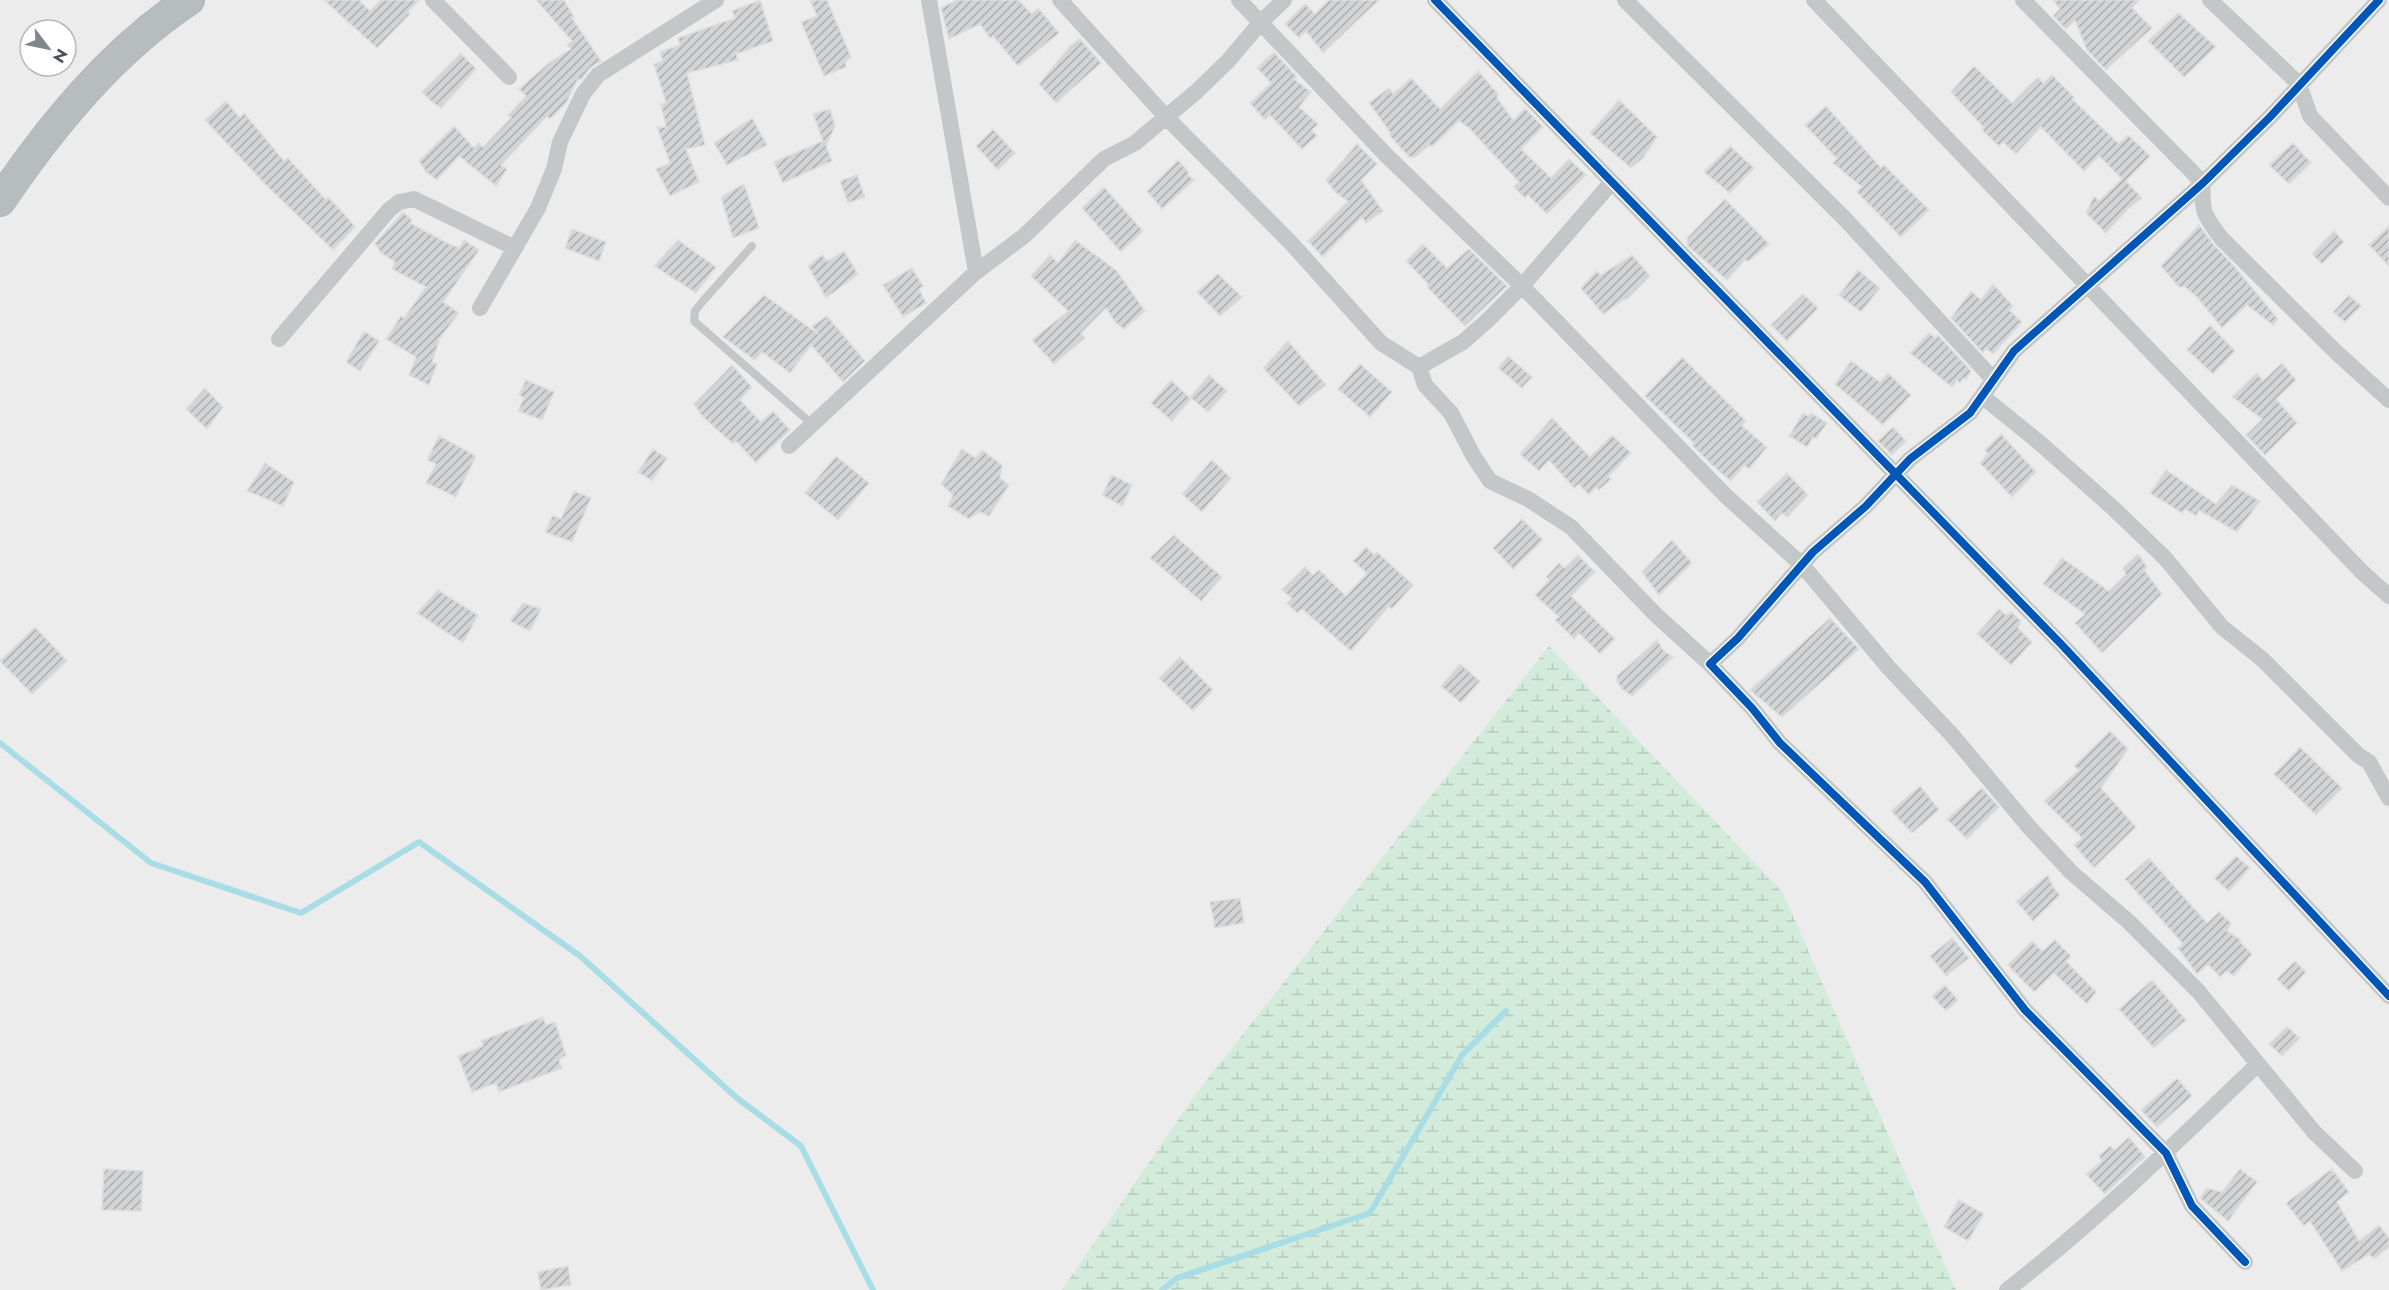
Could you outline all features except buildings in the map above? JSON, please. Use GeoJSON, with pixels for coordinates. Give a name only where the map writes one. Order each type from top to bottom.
{"type":"FeatureCollection","features":[{"type":"Feature","properties":{"kind":"highway"},"geometry":{"type":"LineString","coordinates":[[0,201],[33,153],[111,65],[168,14],[189,0]]}},
{"type":"Feature","properties":{"kind":"street"},"geometry":{"type":"LineString","coordinates":[[433,0],[509,77]]}},
{"type":"Feature","properties":{"kind":"street"},"geometry":{"type":"LineString","coordinates":[[480,308],[538,208],[554,169],[560,142],[583,94],[598,75],[716,0]]}},
{"type":"Feature","properties":{"kind":"street"},"geometry":{"type":"LineString","coordinates":[[928,0],[976,272]]}},
{"type":"Feature","properties":{"kind":"street"},"geometry":{"type":"LineString","coordinates":[[1060,0],[1167,118],[1291,243],[1381,344],[1419,367],[1425,385],[1451,413],[1474,457],[1490,481],[1528,499],[1571,527],[1656,615],[1710,664],[1752,708],[1780,744],[1925,882],[2025,1010],[2166,1153],[2192,1206],[2245,1262]]}},
{"type":"Feature","properties":{"kind":"street"},"geometry":{"type":"LineString","coordinates":[[1239,0],[1387,156],[1522,286],[1726,496],[1802,565],[1896,676],[1952,735],[2030,828],[2071,872],[2129,922],[2198,991],[2314,1132],[2355,1171]]}},
{"type":"Feature","properties":{"kind":"street"},"geometry":{"type":"LineString","coordinates":[[789,446],[976,272],[1024,236],[1104,159],[1135,143],[1167,118],[1228,61],[1261,22],[1284,0]]}},
{"type":"Feature","properties":{"kind":"street"},"geometry":{"type":"LineString","coordinates":[[1435,0],[2061,644],[2389,996]]}},
{"type":"Feature","properties":{"kind":"street"},"geometry":{"type":"LineString","coordinates":[[1625,0],[1845,219],[1993,379]]}},
{"type":"Feature","properties":{"kind":"street"},"geometry":{"type":"LineString","coordinates":[[1814,0],[2090,285],[2363,573],[2389,596]]}},
{"type":"Feature","properties":{"kind":"street"},"geometry":{"type":"LineString","coordinates":[[2023,0],[2203,183],[2201,204],[2208,220],[2221,237],[2337,353],[2389,399]]}},
{"type":"Feature","properties":{"kind":"street"},"geometry":{"type":"LineString","coordinates":[[2210,0],[2299,84],[2310,116],[2389,198]]}},
{"type":"Feature","properties":{"kind":"street"},"geometry":{"type":"LineString","coordinates":[[1710,664],[1738,638],[1813,552],[1866,506],[1910,459],[1959,424],[1970,413],[2014,351],[2203,183],[2270,117],[2379,0]]}},
{"type":"Feature","properties":{"kind":"street"},"geometry":{"type":"LineString","coordinates":[[1419,367],[1463,342],[1522,286],[1611,183]]}},
{"type":"Feature","properties":{"kind":"street"},"geometry":{"type":"LineString","coordinates":[[279,339],[389,210],[399,202],[414,199],[515,248]]}},
{"type":"Feature","properties":{"kind":"street"},"geometry":{"type":"LineString","coordinates":[[1982,396],[2050,452],[2165,558],[2222,627],[2262,658],[2358,755],[2369,762],[2389,798]]}},
{"type":"Feature","properties":{"kind":"street"},"geometry":{"type":"LineString","coordinates":[[2007,1290],[2058,1250],[2166,1153],[2257,1065]]}},
{"type":"Feature","properties":{"kind":"lane"},"geometry":{"type":"LineString","coordinates":[[752,246],[695,311],[694,321],[812,424]]}},
{"type":"Feature","properties":{"kind":"green space"},"geometry":{"type":"Polygon","coordinates":[[[1549,646],[1783,893],[1956,1290],[1062,1290],[1195,1095],[1549,646]]]}},
{"type":"Feature","properties":{"kind":"waterway"},"geometry":{"type":"LineString","coordinates":[[0,743],[151,863],[301,913],[419,842],[580,956],[737,1098],[801,1146],[873,1290]]}},
{"type":"Feature","properties":{"kind":"waterway"},"geometry":{"type":"LineString","coordinates":[[1162,1290],[1177,1278],[1370,1213],[1462,1055],[1506,1011]]}},
{"type":"Feature","properties":{"kind":"cycle path"},"geometry":{"type":"LineString","coordinates":[[1435,0],[2061,644],[2389,996]]}},
{"type":"Feature","properties":{"kind":"cycle path"},"geometry":{"type":"LineString","coordinates":[[2245,1262],[2192,1206],[2166,1153],[2025,1010],[1925,882],[1780,743],[1752,708],[1710,664],[1738,638],[1813,552],[1866,506],[1910,459],[1970,413],[2014,351],[2203,183],[2270,117],[2379,0]]}}]}
